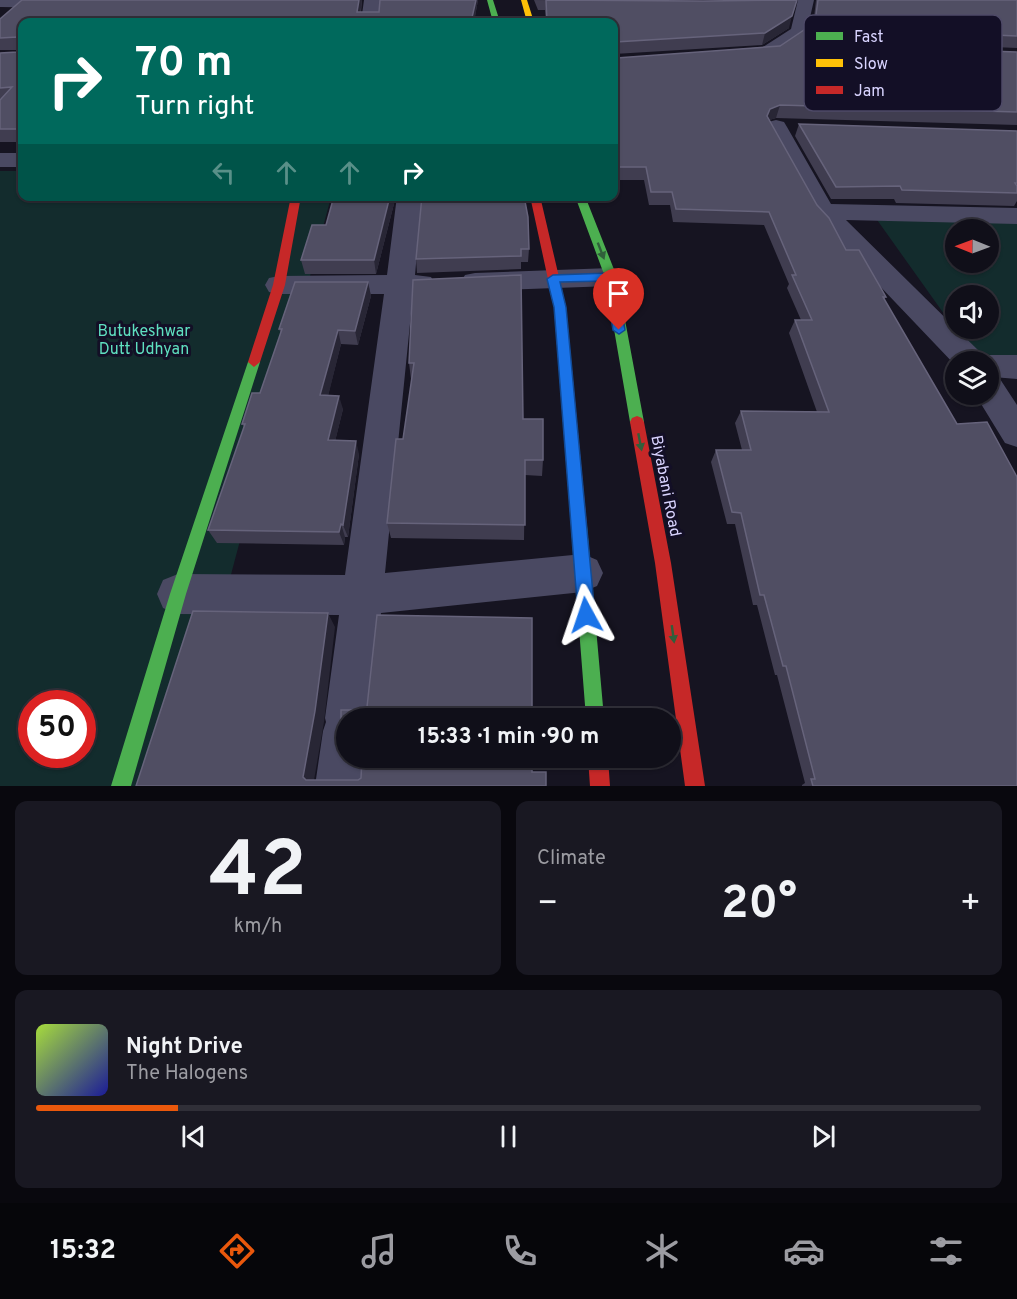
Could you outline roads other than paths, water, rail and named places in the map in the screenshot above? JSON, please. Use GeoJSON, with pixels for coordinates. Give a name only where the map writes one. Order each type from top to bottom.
{"type":"FeatureCollection","features":[{"type":"Feature","properties":{"kind":"main road"},"geometry":{"type":"LineString","coordinates":[[490,0],[496,18]]}},
{"type":"Feature","properties":{"kind":"main road"},"geometry":{"type":"LineString","coordinates":[[524,0],[530,18]]}},
{"type":"Feature","properties":{"kind":"main road"},"geometry":{"type":"LineString","coordinates":[[122,786],[178,594],[279,285],[295,201]]}},
{"type":"Feature","properties":{"kind":"main road"},"geometry":{"type":"LineString","coordinates":[[536,201],[560,307],[594,708]]}},
{"type":"Feature","properties":{"kind":"main road","name":"Biyabani Road"},"geometry":{"type":"LineString","coordinates":[[582,201],[610,277],[663,563],[695,786]]}},
{"type":"Feature","properties":{"kind":"main road"},"geometry":{"type":"LineString","coordinates":[[599,768],[600,786]]}},
{"type":"Feature","properties":{"kind":"street"},"geometry":{"type":"LineString","coordinates":[[370,18],[372,0]]}},
{"type":"Feature","properties":{"kind":"street"},"geometry":{"type":"LineString","coordinates":[[800,31],[806,0]]}},
{"type":"Feature","properties":{"kind":"street"},"geometry":{"type":"LineString","coordinates":[[0,2],[83,3]]}},
{"type":"Feature","properties":{"kind":"street"},"geometry":{"type":"LineString","coordinates":[[712,55],[768,52],[800,31],[804,32]]}},
{"type":"Feature","properties":{"kind":"street"},"geometry":{"type":"LineString","coordinates":[[799,128],[776,128],[824,212],[960,351]]}},
{"type":"Feature","properties":{"kind":"street"},"geometry":{"type":"LineString","coordinates":[[0,159],[18,160]]}},
{"type":"Feature","properties":{"kind":"street"},"geometry":{"type":"LineString","coordinates":[[349,708],[409,201]]}},
{"type":"Feature","properties":{"kind":"street"},"geometry":{"type":"LineString","coordinates":[[824,212],[1017,216]]}},
{"type":"Feature","properties":{"kind":"street"},"geometry":{"type":"LineString","coordinates":[[279,285],[398,285],[610,277]]}},
{"type":"Feature","properties":{"kind":"street"},"geometry":{"type":"LineString","coordinates":[[999,365],[1017,367]]}},
{"type":"Feature","properties":{"kind":"street"},"geometry":{"type":"LineString","coordinates":[[999,405],[1017,433]]}},
{"type":"Feature","properties":{"kind":"street"},"geometry":{"type":"LineString","coordinates":[[178,594],[363,595],[583,573]]}},
{"type":"Feature","properties":{"kind":"street"},"geometry":{"type":"LineString","coordinates":[[340,786],[342,768]]}},
{"type":"Feature","properties":{"kind":"park label","name":"Butukeshwar Dutt Udhyan"},"geometry":{"type":"Point","coordinates":[144,341]}}]}
